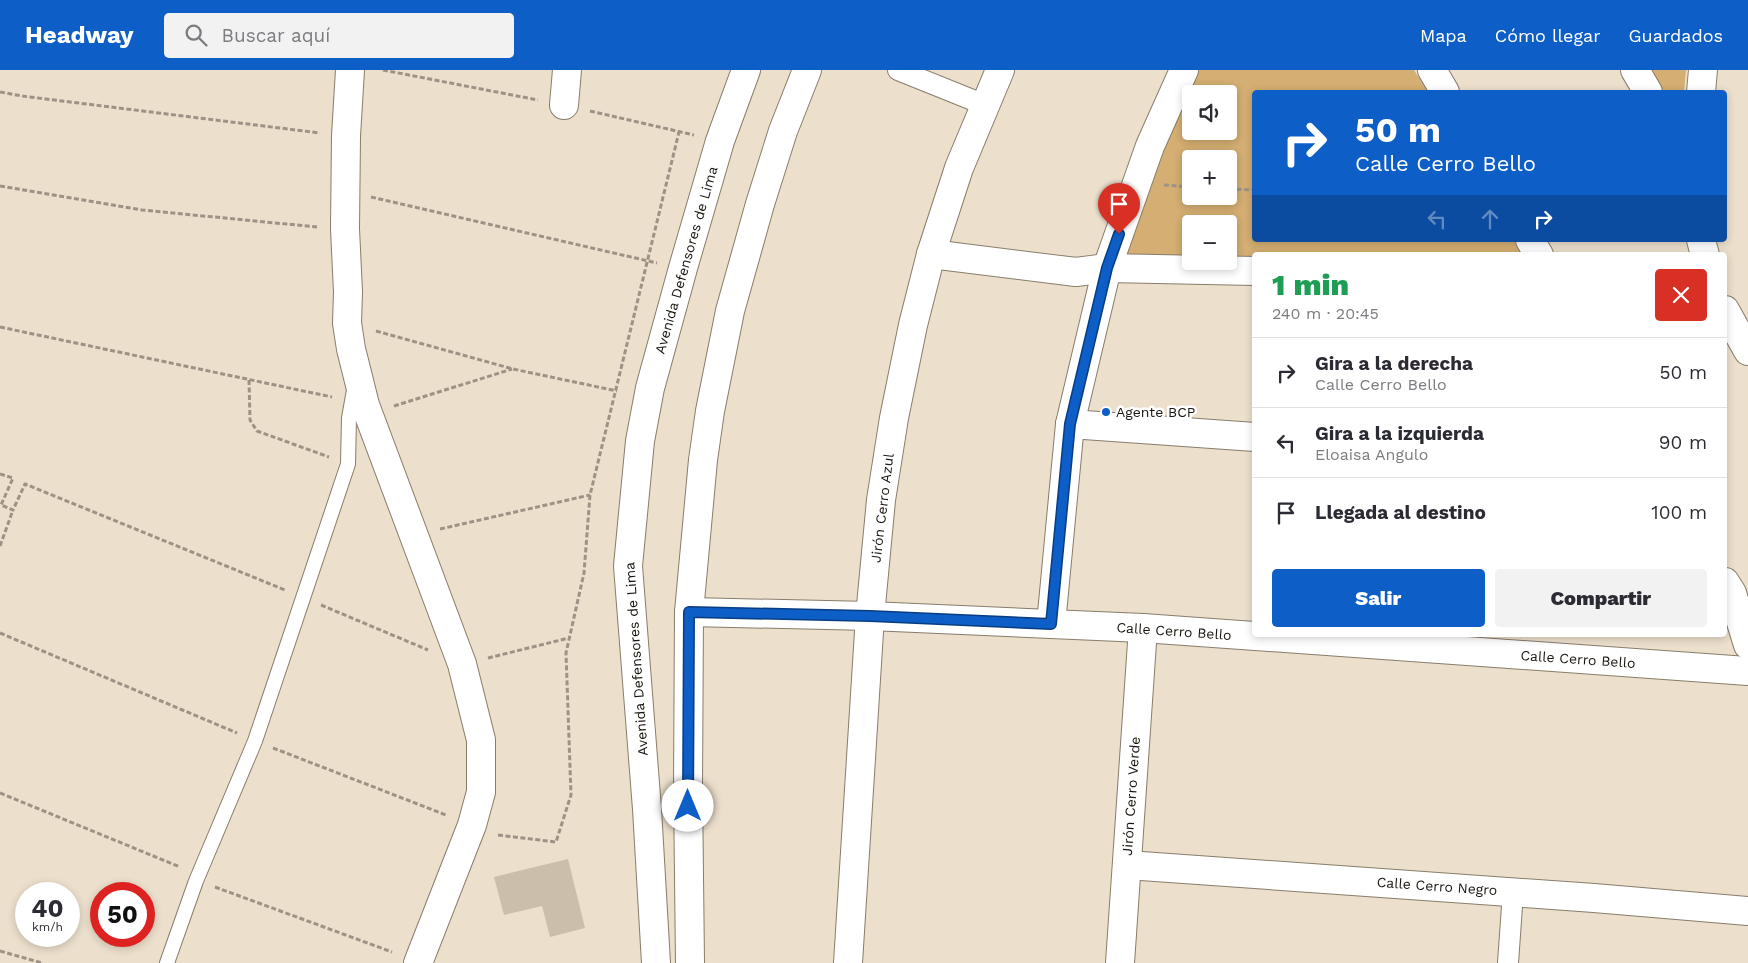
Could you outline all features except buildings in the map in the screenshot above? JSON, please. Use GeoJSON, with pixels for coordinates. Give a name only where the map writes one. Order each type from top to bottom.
{"type":"FeatureCollection","features":[{"type":"Feature","properties":{"kind":"street"},"geometry":{"type":"LineString","coordinates":[[350,70],[345,190],[347,323],[365,405],[462,664],[481,740],[481,792],[472,825],[418,963]]}},
{"type":"Feature","properties":{"kind":"street"},"geometry":{"type":"LineString","coordinates":[[564,105],[566,70]]}},
{"type":"Feature","properties":{"kind":"street","name":"Avenida Defensores de Lima"},"geometry":{"type":"LineString","coordinates":[[656,963],[647,809],[628,566],[640,441],[650,388],[682,268],[720,141],[746,70]]}},
{"type":"Feature","properties":{"kind":"street"},"geometry":{"type":"LineString","coordinates":[[690,963],[688,788],[689,612],[703,460],[710,411],[730,311],[760,204],[784,131],[807,70]]}},
{"type":"Feature","properties":{"kind":"street"},"geometry":{"type":"LineString","coordinates":[[898,70],[986,105]]}},
{"type":"Feature","properties":{"kind":"street","name":"Jirón Cerro Azul"},"geometry":{"type":"LineString","coordinates":[[848,963],[870,616],[882,500],[894,418],[913,325],[931,254],[959,168],[1000,70]]}},
{"type":"Feature","properties":{"kind":"street"},"geometry":{"type":"LineString","coordinates":[[1051,624],[1070,424],[1107,268],[1150,146],[1184,70]]}},
{"type":"Feature","properties":{"kind":"street"},"geometry":{"type":"LineString","coordinates":[[1432,70],[1444,90]]}},
{"type":"Feature","properties":{"kind":"street"},"geometry":{"type":"LineString","coordinates":[[1635,70],[1647,90]]}},
{"type":"Feature","properties":{"kind":"street"},"geometry":{"type":"LineString","coordinates":[[1701,90],[1703,70]]}},
{"type":"Feature","properties":{"kind":"street"},"geometry":{"type":"LineString","coordinates":[[931,254],[1076,272],[1107,268],[1252,271]]}},
{"type":"Feature","properties":{"kind":"street"},"geometry":{"type":"LineString","coordinates":[[1727,313],[1748,350]]}},
{"type":"Feature","properties":{"kind":"street"},"geometry":{"type":"LineString","coordinates":[[1070,424],[1252,437]]}},
{"type":"Feature","properties":{"kind":"street"},"geometry":{"type":"LineString","coordinates":[[1727,585],[1732,594],[1748,645]]}},
{"type":"Feature","properties":{"kind":"street","name":"Calle Cerro Bello"},"geometry":{"type":"LineString","coordinates":[[689,612],[870,616],[1143,628],[1252,636]]}},
{"type":"Feature","properties":{"kind":"street","name":"Jirón Cerro Verde"},"geometry":{"type":"LineString","coordinates":[[1120,963],[1143,628]]}},
{"type":"Feature","properties":{"kind":"street","name":"Calle Cerro Bello"},"geometry":{"type":"LineString","coordinates":[[1270,637],[1748,671]]}},
{"type":"Feature","properties":{"kind":"street","name":"Calle Cerro Negro"},"geometry":{"type":"LineString","coordinates":[[1126,865],[1748,910]]}},
{"type":"Feature","properties":{"kind":"street"},"geometry":{"type":"LineString","coordinates":[[1508,963],[1513,892]]}},
{"type":"Feature","properties":{"kind":"lane"},"geometry":{"type":"LineString","coordinates":[[167,963],[196,881],[255,741],[348,464],[349,418],[357,374]]}},
{"type":"Feature","properties":{"kind":"path"},"geometry":{"type":"LineString","coordinates":[[0,92],[346,136]]}},
{"type":"Feature","properties":{"kind":"path"},"geometry":{"type":"LineString","coordinates":[[496,835],[556,842],[571,795],[566,653],[584,573],[590,495],[679,132]]}},
{"type":"Feature","properties":{"kind":"path"},"geometry":{"type":"LineString","coordinates":[[0,186],[142,210],[345,229]]}},
{"type":"Feature","properties":{"kind":"path"},"geometry":{"type":"LineString","coordinates":[[1237,189],[1252,190]]}},
{"type":"Feature","properties":{"kind":"path"},"geometry":{"type":"LineString","coordinates":[[345,190],[682,268]]}},
{"type":"Feature","properties":{"kind":"path"},"geometry":{"type":"LineString","coordinates":[[347,323],[513,369],[616,391],[650,388]]}},
{"type":"Feature","properties":{"kind":"path"},"geometry":{"type":"LineString","coordinates":[[0,327],[352,401]]}},
{"type":"Feature","properties":{"kind":"path"},"geometry":{"type":"LineString","coordinates":[[391,406],[513,369]]}},
{"type":"Feature","properties":{"kind":"path"},"geometry":{"type":"LineString","coordinates":[[249,380],[250,420],[257,430],[348,464]]}},
{"type":"Feature","properties":{"kind":"path"},"geometry":{"type":"LineString","coordinates":[[0,474],[13,478],[1,505],[13,510]]}},
{"type":"Feature","properties":{"kind":"path"},"geometry":{"type":"LineString","coordinates":[[0,546],[25,484],[462,664],[570,638]]}},
{"type":"Feature","properties":{"kind":"path"},"geometry":{"type":"LineString","coordinates":[[413,535],[590,495]]}},
{"type":"Feature","properties":{"kind":"path"},"geometry":{"type":"LineString","coordinates":[[0,951],[42,963]]}},
{"type":"Feature","properties":{"kind":"shaded area"},"geometry":{"type":"Polygon","coordinates":[[[1195,70],[1414,70],[1427,90],[1252,90],[1252,242],[1522,242],[1529,252],[1252,252],[1252,259],[1237,258],[1237,215],[1182,215],[1182,256],[1124,254],[1162,137],[1182,96],[1182,140],[1237,140],[1237,85],[1188,85],[1195,70]]]}},
{"type":"Feature","properties":{"kind":"shaded area"},"geometry":{"type":"Polygon","coordinates":[[[1649,70],[1686,70],[1684,90],[1663,90],[1649,70]]]}},
{"type":"Feature","properties":{"kind":"place","name":"Agente BCP"},"geometry":{"type":"Point","coordinates":[1106,412]}},
{"type":"Feature","properties":{"kind":"route"},"geometry":{"type":"LineString","coordinates":[[688,806],[689,612],[870,616],[1051,624],[1070,424],[1107,268],[1119,234]]}}]}
